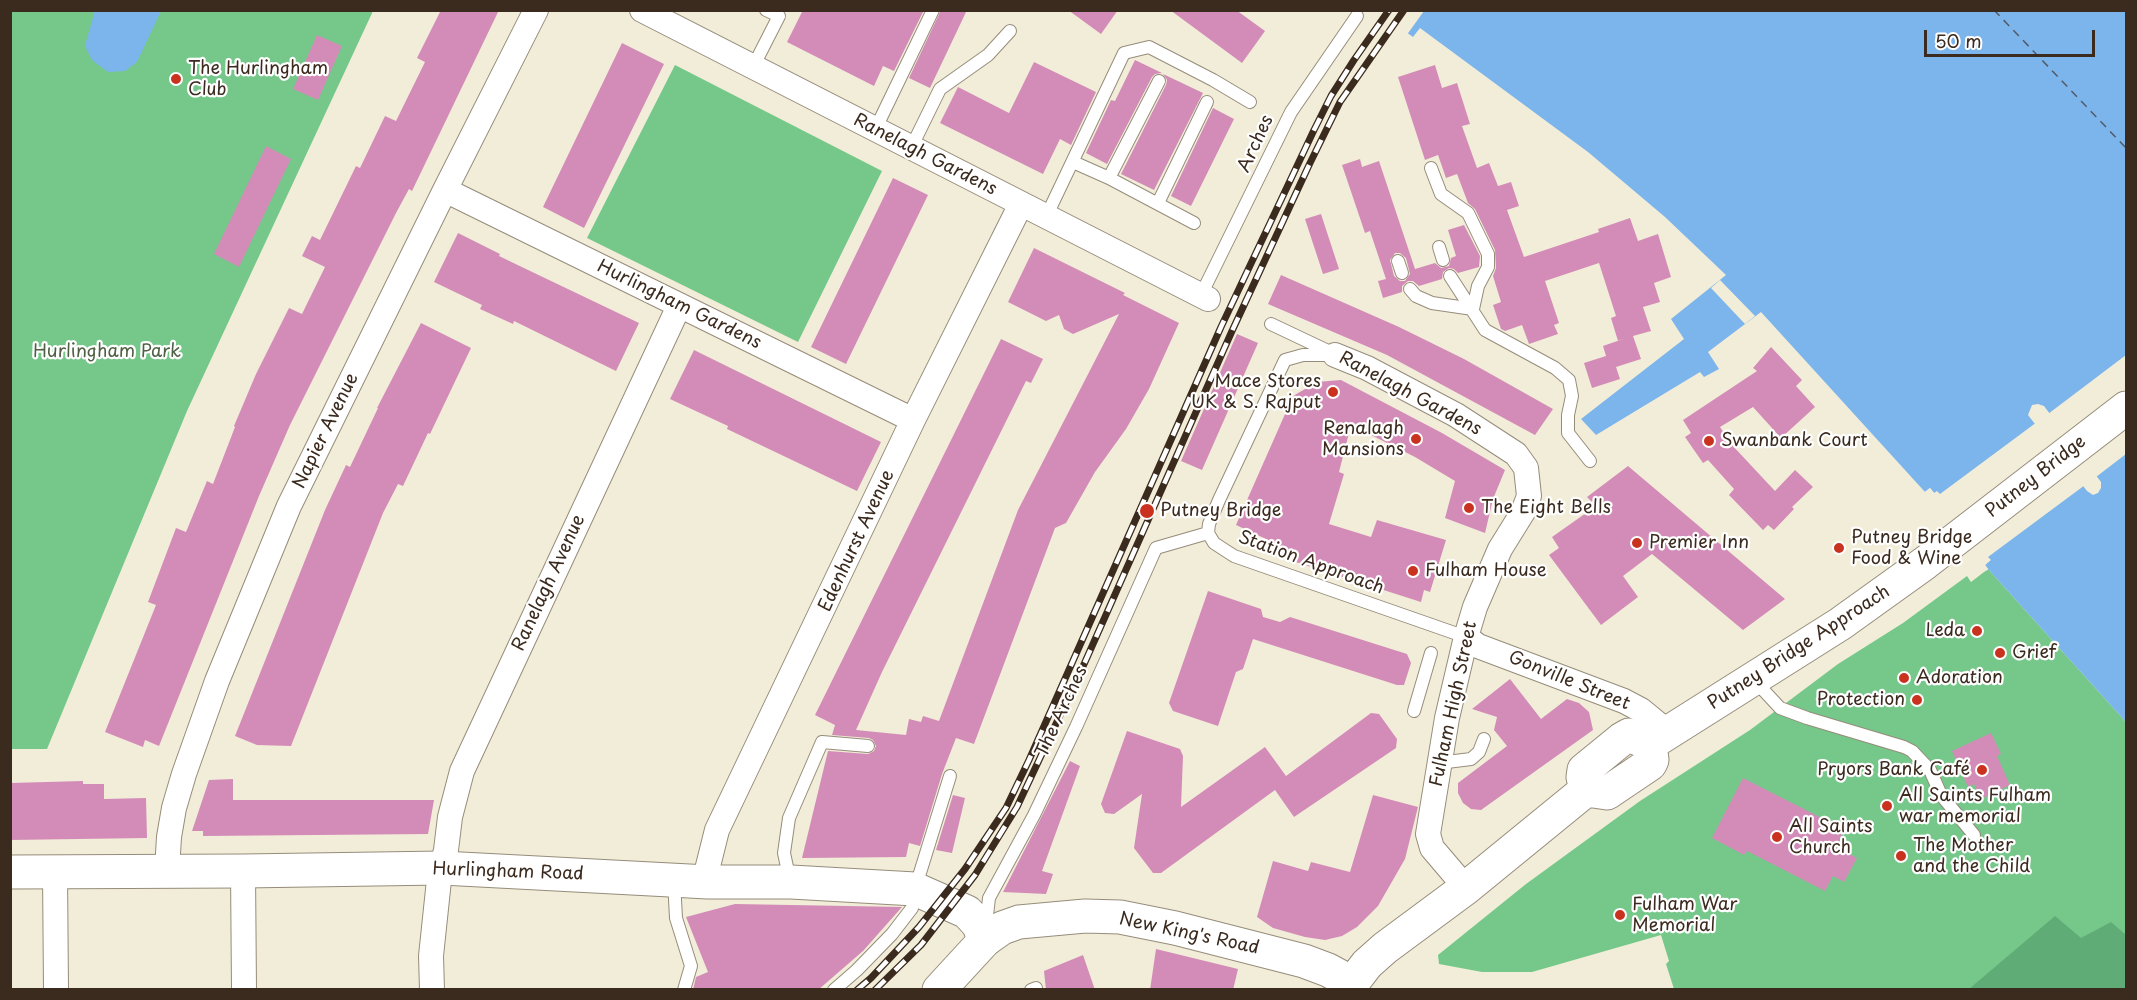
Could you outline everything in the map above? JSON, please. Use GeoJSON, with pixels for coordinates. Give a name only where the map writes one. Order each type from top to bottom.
{"type":"FeatureCollection","features":[{"type":"Feature","properties":{"kind":"main road","name":"Putney Bridge"},"geometry":{"type":"LineString","coordinates":[[1945,547],[2127,408]]}},
{"type":"Feature","properties":{"kind":"main road","name":"Putney Bridge Approach"},"geometry":{"type":"LineString","coordinates":[[1659,738],[1840,624],[1945,547]]}},
{"type":"Feature","properties":{"kind":"main road"},"geometry":{"type":"LineString","coordinates":[[1350,986],[1367,964],[1385,948],[1466,888],[1586,790],[1584,770],[1622,739],[1629,735],[1659,738]]}},
{"type":"Feature","properties":{"kind":"main road","name":"Hurlingham Road"},"geometry":{"type":"LineString","coordinates":[[10,872],[167,870],[243,872],[442,868],[708,882],[791,882],[915,889],[967,912],[978,924],[985,940]]}},
{"type":"Feature","properties":{"kind":"main road","name":"New King's Road"},"geometry":{"type":"LineString","coordinates":[[939,990],[985,940],[1002,928],[1019,922],[1075,917],[1120,917],[1175,928],[1304,961],[1328,970],[1350,986]]}},
{"type":"Feature","properties":{"kind":"street","name":"Napier Avenue"},"geometry":{"type":"LineString","coordinates":[[167,870],[169,837],[183,774],[289,506],[536,10]]}},
{"type":"Feature","properties":{"kind":"street","name":"Ranelagh Gardens"},"geometry":{"type":"LineString","coordinates":[[642,10],[1205,297]]}},
{"type":"Feature","properties":{"kind":"street","name":"Hurlingham Gardens"},"geometry":{"type":"LineString","coordinates":[[445,190],[913,420]]}},
{"type":"Feature","properties":{"kind":"street","name":"Edenhurst Avenue"},"geometry":{"type":"LineString","coordinates":[[708,882],[708,870],[717,830],[913,420],[1021,204]]}},
{"type":"Feature","properties":{"kind":"street","name":"Ranelagh Avenue"},"geometry":{"type":"LineString","coordinates":[[432,990],[431,956],[439,880],[450,817],[462,771],[679,306]]}},
{"type":"Feature","properties":{"kind":"street","name":"Ranelagh Gardens"},"geometry":{"type":"LineString","coordinates":[[1335,354],[1367,368],[1456,415],[1516,454],[1526,468],[1529,483]]}},
{"type":"Feature","properties":{"kind":"street","name":"Fulham High Street"},"geometry":{"type":"LineString","coordinates":[[1466,888],[1432,848],[1428,834],[1439,763],[1466,637],[1475,607],[1500,549],[1530,496],[1529,483]]}},
{"type":"Feature","properties":{"kind":"street","name":"Gonville Street"},"geometry":{"type":"LineString","coordinates":[[1466,637],[1478,646],[1624,701],[1641,711],[1659,738]]}},
{"type":"Feature","properties":{"kind":"street"},"geometry":{"type":"LineString","coordinates":[[243,872],[244,990]]}},
{"type":"Feature","properties":{"kind":"street"},"geometry":{"type":"LineString","coordinates":[[55,873],[56,990]]}},
{"type":"Feature","properties":{"kind":"lane"},"geometry":{"type":"LineString","coordinates":[[753,67],[780,14],[766,10]]}},
{"type":"Feature","properties":{"kind":"lane"},"geometry":{"type":"LineString","coordinates":[[875,130],[933,10]]}},
{"type":"Feature","properties":{"kind":"lane","name":"Arches"},"geometry":{"type":"LineString","coordinates":[[1205,297],[1291,112],[1357,16]]}},
{"type":"Feature","properties":{"kind":"lane"},"geometry":{"type":"LineString","coordinates":[[912,148],[940,89],[988,55],[1010,31]]}},
{"type":"Feature","properties":{"kind":"lane"},"geometry":{"type":"LineString","coordinates":[[1046,217],[1124,53],[1149,47],[1250,102]]}},
{"type":"Feature","properties":{"kind":"lane"},"geometry":{"type":"LineString","coordinates":[[1109,178],[1159,81]]}},
{"type":"Feature","properties":{"kind":"lane"},"geometry":{"type":"LineString","coordinates":[[1158,203],[1207,102]]}},
{"type":"Feature","properties":{"kind":"lane"},"geometry":{"type":"LineString","coordinates":[[1073,162],[1109,178],[1194,223]]}},
{"type":"Feature","properties":{"kind":"lane"},"geometry":{"type":"LineString","coordinates":[[1431,168],[1441,194],[1468,213],[1488,254],[1488,267],[1478,286],[1473,309]]}},
{"type":"Feature","properties":{"kind":"lane"},"geometry":{"type":"LineString","coordinates":[[1439,247],[1443,260]]}},
{"type":"Feature","properties":{"kind":"lane"},"geometry":{"type":"LineString","coordinates":[[1398,261],[1402,273]]}},
{"type":"Feature","properties":{"kind":"lane"},"geometry":{"type":"LineString","coordinates":[[1450,276],[1485,330],[1555,368],[1569,380],[1572,396],[1568,415],[1568,433],[1590,461]]}},
{"type":"Feature","properties":{"kind":"lane"},"geometry":{"type":"LineString","coordinates":[[1410,289],[1416,296],[1432,303],[1473,309]]}},
{"type":"Feature","properties":{"kind":"lane","name":"Ranelagh Gardens"},"geometry":{"type":"LineString","coordinates":[[1271,324],[1335,354]]}},
{"type":"Feature","properties":{"kind":"lane"},"geometry":{"type":"LineString","coordinates":[[1208,533],[1209,524],[1219,500],[1285,360],[1303,354],[1335,354]]}},
{"type":"Feature","properties":{"kind":"lane","name":"Station Approach"},"geometry":{"type":"LineString","coordinates":[[1208,533],[1214,543],[1234,556],[1466,637]]}},
{"type":"Feature","properties":{"kind":"lane","name":"The Arches"},"geometry":{"type":"LineString","coordinates":[[985,940],[989,898],[1034,815],[1156,548],[1208,533]]}},
{"type":"Feature","properties":{"kind":"lane"},"geometry":{"type":"LineString","coordinates":[[1414,711],[1431,653]]}},
{"type":"Feature","properties":{"kind":"lane"},"geometry":{"type":"LineString","coordinates":[[1754,680],[1780,708],[1912,751],[1930,770],[1941,795],[1974,835]]}},
{"type":"Feature","properties":{"kind":"lane"},"geometry":{"type":"LineString","coordinates":[[1439,763],[1471,759],[1479,752],[1484,739]]}},
{"type":"Feature","properties":{"kind":"lane"},"geometry":{"type":"LineString","coordinates":[[791,882],[784,854],[789,818],[822,742],[868,746]]}},
{"type":"Feature","properties":{"kind":"lane"},"geometry":{"type":"LineString","coordinates":[[834,990],[892,934],[912,908],[915,889],[950,776]]}},
{"type":"Feature","properties":{"kind":"lane"},"geometry":{"type":"LineString","coordinates":[[674,880],[676,918],[691,966],[684,990]]}},
{"type":"Feature","properties":{"kind":"green space","name":"Hurlingham Park"},"geometry":{"type":"Polygon","coordinates":[[[11,11],[373,11],[187,411],[47,749],[11,749],[11,11]]]}},
{"type":"Feature","properties":{"kind":"green space"},"geometry":{"type":"Polygon","coordinates":[[[675,65],[882,171],[798,342],[587,238],[675,65]]]}},
{"type":"Feature","properties":{"kind":"green space"},"geometry":{"type":"Polygon","coordinates":[[[1988,569],[2126,722],[2126,989],[1674,989],[1666,964],[1669,961],[1661,935],[1532,972],[1482,972],[1439,964],[1438,955],[1526,884],[1640,801],[1750,730],[1838,664],[1903,623],[1967,576],[1971,582],[1988,569]]]}},
{"type":"Feature","properties":{"kind":"green space"},"geometry":{"type":"Polygon","coordinates":[[[2055,916],[2081,938],[2111,922],[2126,935],[2126,989],[1969,989],[2055,916]]]}},
{"type":"Feature","properties":{"kind":"water"},"geometry":{"type":"Polygon","coordinates":[[[95,10],[161,11],[137,62],[125,71],[108,72],[92,60],[85,46],[95,10]]]}},
{"type":"Feature","properties":{"kind":"water"},"geometry":{"type":"Polygon","coordinates":[[[1377,11],[2126,11],[2126,722],[1988,569],[1985,565],[1990,560],[1930,488],[1925,492],[1761,312],[1708,352],[1719,369],[1704,377],[1700,372],[1596,435],[1581,419],[1684,339],[1671,319],[1726,275],[1665,217],[1588,152],[1420,28],[1413,37],[1377,11]],[[2032,405],[2028,415],[2087,491],[2093,495],[2098,493],[2101,482],[2044,406],[2032,405]]]}},
{"type":"Feature","properties":{"kind":"pier"},"geometry":{"type":"Polygon","coordinates":[[[1374,10],[1424,10],[1424,11],[1406,36],[1374,10]]]}},
{"type":"Feature","properties":{"kind":"pier"},"geometry":{"type":"Polygon","coordinates":[[[1720,280],[1755,316],[1745,324],[1711,288],[1720,280]]]}},
{"type":"Feature","properties":{"kind":"pier"},"geometry":{"type":"Polygon","coordinates":[[[2126,355],[2126,454],[2096,477],[2097,481],[2044,411],[2048,414],[2126,355]]]}},
{"type":"Feature","properties":{"kind":"pier"},"geometry":{"type":"Polygon","coordinates":[[[2037,422],[2088,488],[2085,485],[1988,557],[1991,560],[1985,565],[1988,569],[1986,571],[1982,565],[1986,559],[1929,492],[1922,494],[1930,488],[1934,493],[1937,491],[1940,494],[2037,422]]]}},
{"type":"Feature","properties":{"kind":"building"},"geometry":{"type":"Polygon","coordinates":[[[441,10],[499,10],[412,191],[409,189],[396,213],[290,425],[259,496],[159,746],[145,740],[143,747],[105,732],[156,605],[148,602],[176,528],[186,532],[207,481],[213,484],[256,374],[289,308],[302,314],[325,267],[302,256],[312,236],[320,240],[356,166],[360,168],[385,116],[396,121],[425,62],[417,58],[441,10]]]}},
{"type":"Feature","properties":{"kind":"building"},"geometry":{"type":"Polygon","coordinates":[[[803,10],[924,10],[894,71],[883,66],[874,86],[787,42],[803,10]]]}},
{"type":"Feature","properties":{"kind":"building"},"geometry":{"type":"Polygon","coordinates":[[[941,10],[967,10],[930,88],[909,78],[941,10]]]}},
{"type":"Feature","properties":{"kind":"building"},"geometry":{"type":"Polygon","coordinates":[[[1068,10],[1118,10],[1101,34],[1068,10]]]}},
{"type":"Feature","properties":{"kind":"building"},"geometry":{"type":"Polygon","coordinates":[[[1170,10],[1236,10],[1265,31],[1242,63],[1170,10]]]}},
{"type":"Feature","properties":{"kind":"building"},"geometry":{"type":"Polygon","coordinates":[[[317,35],[342,46],[318,100],[293,89],[317,35]]]}},
{"type":"Feature","properties":{"kind":"building"},"geometry":{"type":"Polygon","coordinates":[[[622,43],[664,64],[584,228],[543,207],[622,43]]]}},
{"type":"Feature","properties":{"kind":"building"},"geometry":{"type":"Polygon","coordinates":[[[1135,60],[1162,73],[1152,77],[1107,164],[1086,153],[1111,100],[1115,101],[1135,60]]]}},
{"type":"Feature","properties":{"kind":"building"},"geometry":{"type":"Polygon","coordinates":[[[1034,62],[1096,92],[1071,145],[1060,139],[1043,174],[940,123],[958,87],[1009,113],[1034,62]]]}},
{"type":"Feature","properties":{"kind":"building"},"geometry":{"type":"Polygon","coordinates":[[[1435,65],[1442,88],[1457,83],[1470,124],[1462,126],[1477,168],[1489,163],[1498,186],[1511,182],[1519,206],[1507,210],[1524,257],[1599,232],[1598,229],[1630,218],[1638,241],[1658,234],[1671,277],[1654,283],[1660,302],[1643,307],[1651,331],[1633,336],[1641,359],[1616,367],[1620,379],[1592,388],[1584,363],[1606,356],[1603,346],[1618,341],[1611,318],[1616,316],[1599,263],[1545,281],[1559,323],[1554,325],[1558,334],[1529,344],[1522,325],[1505,331],[1501,329],[1493,305],[1501,302],[1493,276],[1496,268],[1495,250],[1475,209],[1468,203],[1457,174],[1446,178],[1438,155],[1425,160],[1398,77],[1435,65]]]}},
{"type":"Feature","properties":{"kind":"building"},"geometry":{"type":"Polygon","coordinates":[[[1163,74],[1203,93],[1154,190],[1121,174],[1166,85],[1167,80],[1163,74]]]}},
{"type":"Feature","properties":{"kind":"building"},"geometry":{"type":"Polygon","coordinates":[[[1213,108],[1234,119],[1191,206],[1171,196],[1213,108]]]}},
{"type":"Feature","properties":{"kind":"building"},"geometry":{"type":"Polygon","coordinates":[[[266,146],[291,159],[239,267],[214,254],[266,146]]]}},
{"type":"Feature","properties":{"kind":"building"},"geometry":{"type":"Polygon","coordinates":[[[1360,159],[1362,167],[1379,161],[1415,269],[1435,263],[1441,268],[1449,266],[1451,258],[1456,256],[1448,230],[1464,225],[1480,256],[1479,267],[1458,273],[1449,268],[1443,272],[1442,279],[1419,286],[1413,281],[1408,281],[1402,286],[1402,292],[1383,298],[1378,281],[1386,279],[1370,231],[1365,233],[1342,165],[1360,159]],[[1395,253],[1390,260],[1394,276],[1400,281],[1405,281],[1410,274],[1406,258],[1400,253],[1395,253]]]}},
{"type":"Feature","properties":{"kind":"building"},"geometry":{"type":"Polygon","coordinates":[[[893,178],[928,195],[846,364],[811,347],[893,178]]]}},
{"type":"Feature","properties":{"kind":"building"},"geometry":{"type":"Polygon","coordinates":[[[1321,214],[1339,269],[1323,274],[1305,219],[1321,214]]]}},
{"type":"Feature","properties":{"kind":"building"},"geometry":{"type":"Polygon","coordinates":[[[458,233],[500,254],[499,256],[639,323],[616,371],[514,321],[513,324],[480,309],[482,305],[434,282],[458,233]]]}},
{"type":"Feature","properties":{"kind":"building"},"geometry":{"type":"Polygon","coordinates":[[[1034,248],[1125,293],[1123,295],[1179,323],[1149,389],[1126,429],[1095,472],[1066,523],[1055,528],[974,744],[956,738],[942,774],[920,846],[909,843],[906,857],[802,858],[828,751],[868,754],[874,751],[876,746],[869,738],[832,735],[835,725],[815,715],[1001,339],[1043,359],[1031,383],[1026,381],[882,672],[856,730],[906,735],[909,719],[921,722],[923,716],[939,721],[1018,510],[1119,314],[1073,334],[1064,329],[1059,315],[1046,321],[1008,302],[1034,248]]]}},
{"type":"Feature","properties":{"kind":"building"},"geometry":{"type":"Polygon","coordinates":[[[1281,275],[1399,327],[1464,359],[1553,409],[1535,435],[1387,355],[1268,304],[1281,275]]]}},
{"type":"Feature","properties":{"kind":"building"},"geometry":{"type":"Polygon","coordinates":[[[421,323],[471,348],[403,486],[398,484],[383,513],[291,746],[257,745],[235,736],[325,510],[346,465],[350,467],[377,408],[421,323]]]}},
{"type":"Feature","properties":{"kind":"building"},"geometry":{"type":"Polygon","coordinates":[[[1237,334],[1258,343],[1202,470],[1181,461],[1237,334]]]}},
{"type":"Feature","properties":{"kind":"building","name":"Swanbank Court"},"geometry":{"type":"Polygon","coordinates":[[[1771,347],[1802,380],[1796,386],[1815,407],[1781,438],[1753,407],[1720,427],[1732,445],[1775,491],[1795,470],[1813,487],[1792,507],[1794,509],[1774,530],[1768,525],[1763,530],[1729,495],[1734,489],[1708,460],[1703,463],[1685,437],[1691,433],[1683,420],[1757,371],[1753,368],[1771,347]]]}},
{"type":"Feature","properties":{"kind":"building"},"geometry":{"type":"Polygon","coordinates":[[[694,350],[881,442],[857,491],[670,399],[694,350]]]}},
{"type":"Feature","properties":{"kind":"building"},"geometry":{"type":"Polygon","coordinates":[[[1341,380],[1442,433],[1505,470],[1493,499],[1485,533],[1445,518],[1455,481],[1415,457],[1351,425],[1339,472],[1344,474],[1329,524],[1371,537],[1377,520],[1446,540],[1430,592],[1424,590],[1421,602],[1277,556],[1281,546],[1236,525],[1293,396],[1317,382],[1341,380]]]}},
{"type":"Feature","properties":{"kind":"building","name":"Premier Inn"},"geometry":{"type":"Polygon","coordinates":[[[1628,466],[1785,599],[1743,630],[1652,554],[1623,576],[1638,597],[1601,625],[1549,555],[1559,548],[1552,537],[1596,506],[1587,497],[1628,466]]]}},
{"type":"Feature","properties":{"kind":"building"},"geometry":{"type":"Polygon","coordinates":[[[1208,591],[1261,609],[1263,617],[1280,622],[1290,617],[1407,654],[1411,663],[1404,685],[1397,685],[1253,639],[1243,669],[1236,672],[1218,726],[1173,711],[1169,703],[1208,591]]]}},
{"type":"Feature","properties":{"kind":"building"},"geometry":{"type":"Polygon","coordinates":[[[1510,679],[1541,719],[1567,699],[1579,703],[1589,712],[1593,730],[1481,810],[1471,809],[1463,803],[1458,793],[1458,783],[1507,746],[1494,730],[1497,717],[1472,709],[1510,679]]]}},
{"type":"Feature","properties":{"kind":"building"},"geometry":{"type":"Polygon","coordinates":[[[1371,713],[1379,714],[1397,739],[1396,748],[1294,817],[1275,790],[1161,873],[1153,873],[1134,848],[1142,794],[1114,814],[1105,813],[1101,804],[1127,731],[1180,749],[1183,756],[1181,807],[1265,747],[1286,776],[1371,713]]]}},
{"type":"Feature","properties":{"kind":"building","name":"Pryors Bank Café"},"geometry":{"type":"Polygon","coordinates":[[[1991,733],[2001,754],[1997,756],[2010,785],[1981,799],[1974,784],[1968,787],[1952,751],[1991,733]]]}},
{"type":"Feature","properties":{"kind":"building"},"geometry":{"type":"Polygon","coordinates":[[[1070,761],[1080,766],[1042,871],[1053,874],[1046,894],[1003,892],[1070,761]]]}},
{"type":"Feature","properties":{"kind":"building","name":"All Saints Church"},"geometry":{"type":"Polygon","coordinates":[[[1743,778],[1845,830],[1835,847],[1857,858],[1844,882],[1833,876],[1825,891],[1747,851],[1744,855],[1712,838],[1743,778]]]}},
{"type":"Feature","properties":{"kind":"building"},"geometry":{"type":"Polygon","coordinates":[[[233,779],[233,800],[434,800],[428,834],[203,836],[203,831],[192,831],[209,780],[233,779]]]}},
{"type":"Feature","properties":{"kind":"building"},"geometry":{"type":"Polygon","coordinates":[[[83,781],[83,784],[104,784],[104,799],[146,798],[147,838],[10,840],[10,783],[83,781]]]}},
{"type":"Feature","properties":{"kind":"building"},"geometry":{"type":"Polygon","coordinates":[[[953,795],[965,798],[952,853],[936,850],[953,795]]]}},
{"type":"Feature","properties":{"kind":"building"},"geometry":{"type":"Polygon","coordinates":[[[1373,795],[1418,807],[1405,859],[1378,906],[1357,927],[1342,936],[1325,940],[1273,928],[1257,917],[1273,861],[1308,871],[1311,862],[1350,872],[1373,795]]]}},
{"type":"Feature","properties":{"kind":"building"},"geometry":{"type":"Polygon","coordinates":[[[735,904],[902,907],[863,951],[818,990],[693,990],[696,977],[708,972],[686,917],[735,904]]]}},
{"type":"Feature","properties":{"kind":"building"},"geometry":{"type":"Polygon","coordinates":[[[1156,949],[1238,969],[1233,990],[1150,990],[1156,949]]]}},
{"type":"Feature","properties":{"kind":"building"},"geometry":{"type":"Polygon","coordinates":[[[1083,955],[1095,990],[1046,990],[1044,971],[1083,955]]]}},
{"type":"Feature","properties":{"kind":"ferry route"},"geometry":{"type":"LineString","coordinates":[[1994,10],[2126,148]]}},
{"type":"Feature","properties":{"kind":"railway"},"geometry":{"type":"LineString","coordinates":[[857,990],[919,927],[965,869],[1006,808],[1221,327],[1314,130],[1331,96],[1389,10]]}},
{"type":"Feature","properties":{"kind":"railway"},"geometry":{"type":"LineString","coordinates":[[875,990],[921,945],[975,875],[1017,807],[1085,662],[1232,331],[1310,163],[1340,102],[1404,10]]}},
{"type":"Feature","properties":{"kind":"place","name":"The Hurlingham Club"},"geometry":{"type":"Point","coordinates":[176,79]}},
{"type":"Feature","properties":{"kind":"place","name":"Mace Stores UK & S. Rajput"},"geometry":{"type":"Point","coordinates":[1333,392]}},
{"type":"Feature","properties":{"kind":"place","name":"Renalagh Mansions"},"geometry":{"type":"Point","coordinates":[1416,439]}},
{"type":"Feature","properties":{"kind":"place","name":"Swanbank Court"},"geometry":{"type":"Point","coordinates":[1709,441]}},
{"type":"Feature","properties":{"kind":"place","name":"The Eight Bells"},"geometry":{"type":"Point","coordinates":[1469,508]}},
{"type":"Feature","properties":{"kind":"place","name":"Putney Bridge"},"geometry":{"type":"Point","coordinates":[1147,511]}},
{"type":"Feature","properties":{"kind":"place","name":"Premier Inn"},"geometry":{"type":"Point","coordinates":[1637,543]}},
{"type":"Feature","properties":{"kind":"place","name":"Putney Bridge Food & Wine"},"geometry":{"type":"Point","coordinates":[1839,548]}},
{"type":"Feature","properties":{"kind":"place","name":"Fulham House"},"geometry":{"type":"Point","coordinates":[1413,571]}},
{"type":"Feature","properties":{"kind":"place","name":"Leda"},"geometry":{"type":"Point","coordinates":[1977,631]}},
{"type":"Feature","properties":{"kind":"place","name":"Grief"},"geometry":{"type":"Point","coordinates":[2000,653]}},
{"type":"Feature","properties":{"kind":"place","name":"Adoration"},"geometry":{"type":"Point","coordinates":[1904,678]}},
{"type":"Feature","properties":{"kind":"place","name":"Protection"},"geometry":{"type":"Point","coordinates":[1917,700]}},
{"type":"Feature","properties":{"kind":"place","name":"Pryors Bank Café"},"geometry":{"type":"Point","coordinates":[1982,770]}},
{"type":"Feature","properties":{"kind":"place","name":"All Saints Fulham war memorial"},"geometry":{"type":"Point","coordinates":[1887,806]}},
{"type":"Feature","properties":{"kind":"place","name":"All Saints Church"},"geometry":{"type":"Point","coordinates":[1777,837]}},
{"type":"Feature","properties":{"kind":"place","name":"The Mother and the Child"},"geometry":{"type":"Point","coordinates":[1901,856]}},
{"type":"Feature","properties":{"kind":"place","name":"Fulham War Memorial"},"geometry":{"type":"Point","coordinates":[1620,915]}}]}
